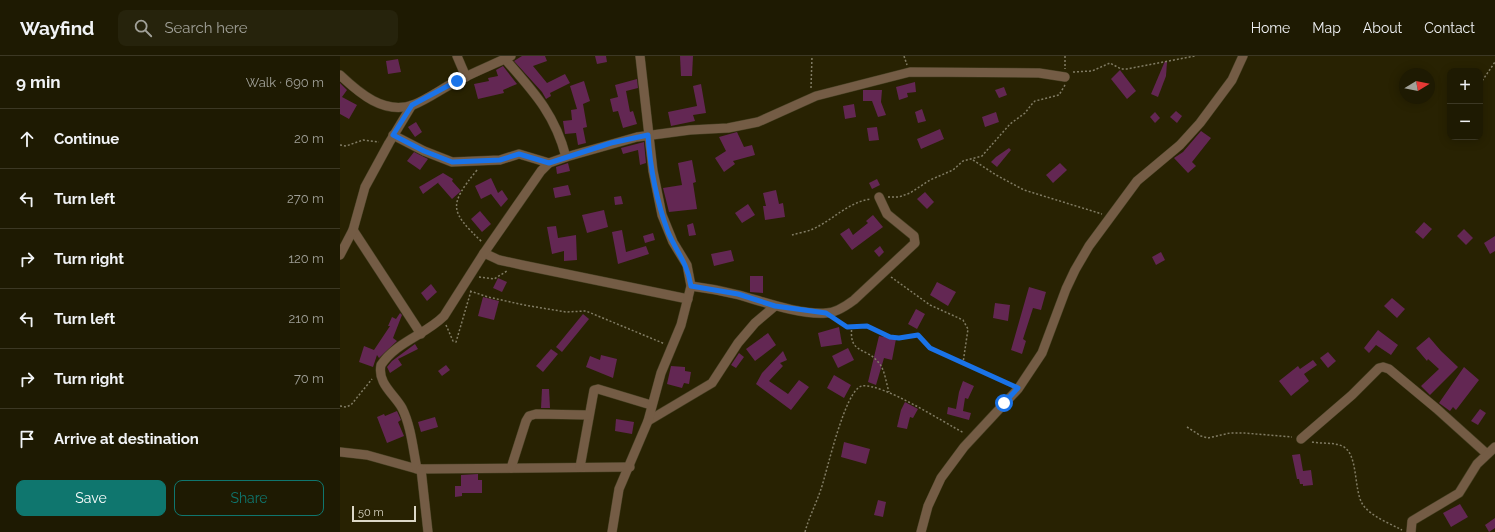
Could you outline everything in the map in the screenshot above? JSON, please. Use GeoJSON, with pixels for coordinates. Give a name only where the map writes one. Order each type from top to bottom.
{"type":"FeatureCollection","features":[{"type":"Feature","properties":{"kind":"street"},"geometry":{"type":"LineString","coordinates":[[457,56],[466,76]]}},
{"type":"Feature","properties":{"kind":"street"},"geometry":{"type":"LineString","coordinates":[[612,532],[619,489],[630,467],[648,421],[651,405],[681,325],[691,286],[687,266],[672,242],[662,215],[653,171],[648,135],[640,56]]}},
{"type":"Feature","properties":{"kind":"street"},"geometry":{"type":"LineString","coordinates":[[921,532],[928,506],[941,478],[964,447],[1018,388],[1042,353],[1075,270],[1089,246],[1137,181],[1180,145],[1200,123],[1232,80],[1242,56]]}},
{"type":"Feature","properties":{"kind":"street"},"geometry":{"type":"LineString","coordinates":[[340,75],[358,92],[371,100],[388,106],[412,105],[466,76],[508,57],[548,111],[559,133],[566,156]]}},
{"type":"Feature","properties":{"kind":"street"},"geometry":{"type":"LineString","coordinates":[[428,532],[419,469],[406,419],[399,404],[386,388],[380,369],[384,360],[391,353],[439,321],[467,290],[486,250],[541,171],[549,163],[566,156],[611,143],[648,135],[728,128],[758,122],[808,99],[823,94],[910,72],[1039,73],[1067,79]]}},
{"type":"Feature","properties":{"kind":"street"},"geometry":{"type":"LineString","coordinates":[[340,255],[353,230],[366,187],[391,139],[412,105]]}},
{"type":"Feature","properties":{"kind":"street"},"geometry":{"type":"LineString","coordinates":[[391,139],[452,162],[484,162],[500,160],[519,154],[549,163]]}},
{"type":"Feature","properties":{"kind":"street"},"geometry":{"type":"LineString","coordinates":[[691,286],[738,294],[775,306],[826,313],[844,307],[885,272],[913,246],[916,241],[914,236],[887,214],[879,197]]}},
{"type":"Feature","properties":{"kind":"street"},"geometry":{"type":"LineString","coordinates":[[353,230],[421,334]]}},
{"type":"Feature","properties":{"kind":"street"},"geometry":{"type":"LineString","coordinates":[[486,250],[499,260],[688,299]]}},
{"type":"Feature","properties":{"kind":"street"},"geometry":{"type":"LineString","coordinates":[[648,421],[712,383],[738,343],[756,323],[775,306]]}},
{"type":"Feature","properties":{"kind":"street"},"geometry":{"type":"LineString","coordinates":[[1300,439],[1352,395],[1379,368],[1383,367],[1389,369],[1437,409],[1487,454]]}},
{"type":"Feature","properties":{"kind":"street"},"geometry":{"type":"LineString","coordinates":[[580,467],[588,415],[594,390],[598,389],[651,405]]}},
{"type":"Feature","properties":{"kind":"street"},"geometry":{"type":"LineString","coordinates":[[511,468],[526,421],[530,416],[536,414],[588,415]]}},
{"type":"Feature","properties":{"kind":"street"},"geometry":{"type":"LineString","coordinates":[[1411,532],[1412,521],[1458,493],[1468,475],[1495,447]]}},
{"type":"Feature","properties":{"kind":"street"},"geometry":{"type":"LineString","coordinates":[[340,452],[367,455],[419,469],[630,467]]}},
{"type":"Feature","properties":{"kind":"path"},"geometry":{"type":"LineString","coordinates":[[808,99],[811,92],[812,56]]}},
{"type":"Feature","properties":{"kind":"path"},"geometry":{"type":"LineString","coordinates":[[792,235],[812,230],[842,210],[864,200],[879,197],[899,197],[910,193],[930,180],[953,170],[963,161],[973,160],[982,156],[1010,124],[1025,113],[1035,101],[1055,97],[1061,92],[1067,79],[1092,71],[1110,63],[1121,69],[1127,69],[1195,56]]}},
{"type":"Feature","properties":{"kind":"path"},"geometry":{"type":"LineString","coordinates":[[1483,80],[1495,62]]}},
{"type":"Feature","properties":{"kind":"path"},"geometry":{"type":"LineString","coordinates":[[340,145],[346,146],[362,140],[391,139]]}},
{"type":"Feature","properties":{"kind":"path"},"geometry":{"type":"LineString","coordinates":[[973,160],[996,175],[1024,190],[1111,216]]}},
{"type":"Feature","properties":{"kind":"path"},"geometry":{"type":"LineString","coordinates":[[484,162],[465,186],[457,200],[456,210],[460,221],[486,250]]}},
{"type":"Feature","properties":{"kind":"path"},"geometry":{"type":"LineString","coordinates":[[439,321],[446,325],[453,341],[456,342],[467,290],[472,277],[494,279],[522,265]]}},
{"type":"Feature","properties":{"kind":"path"},"geometry":{"type":"LineString","coordinates":[[885,272],[930,305],[964,320],[968,329],[963,364]]}},
{"type":"Feature","properties":{"kind":"path"},"geometry":{"type":"LineString","coordinates":[[467,290],[506,302],[566,312],[586,311],[672,347]]}},
{"type":"Feature","properties":{"kind":"path"},"geometry":{"type":"LineString","coordinates":[[826,313],[842,324],[867,326],[895,337],[918,335],[930,348],[1018,388]]}},
{"type":"Feature","properties":{"kind":"path"},"geometry":{"type":"LineString","coordinates":[[852,326],[851,342],[855,347],[875,358],[880,364],[889,393]]}},
{"type":"Feature","properties":{"kind":"path"},"geometry":{"type":"LineString","coordinates":[[340,406],[346,407],[350,405],[380,369]]}},
{"type":"Feature","properties":{"kind":"path"},"geometry":{"type":"LineString","coordinates":[[805,532],[821,488],[831,450],[847,406],[856,389],[864,386],[875,387],[889,393],[972,438]]}},
{"type":"Feature","properties":{"kind":"path"},"geometry":{"type":"LineString","coordinates":[[1186,427],[1201,436],[1208,438],[1230,433],[1244,433],[1300,439],[1344,446],[1350,453],[1353,461],[1357,492],[1363,504],[1372,514],[1405,532]]}},
{"type":"Feature","properties":{"kind":"building"},"geometry":{"type":"Polygon","coordinates":[[[522,56],[545,56],[547,61],[533,66],[547,83],[565,74],[570,83],[550,93],[551,96],[546,99],[542,92],[514,61],[522,56]]]}},
{"type":"Feature","properties":{"kind":"building"},"geometry":{"type":"Polygon","coordinates":[[[595,56],[606,56],[607,62],[597,64],[595,56]]]}},
{"type":"Feature","properties":{"kind":"building"},"geometry":{"type":"Polygon","coordinates":[[[680,56],[693,56],[692,76],[681,76],[680,56]]]}},
{"type":"Feature","properties":{"kind":"building"},"geometry":{"type":"Polygon","coordinates":[[[398,59],[401,72],[388,74],[386,61],[398,59]]]}},
{"type":"Feature","properties":{"kind":"building"},"geometry":{"type":"Polygon","coordinates":[[[1165,61],[1167,62],[1166,76],[1158,97],[1151,94],[1165,61]]]}},
{"type":"Feature","properties":{"kind":"building"},"geometry":{"type":"Polygon","coordinates":[[[503,66],[517,84],[503,90],[504,93],[478,99],[474,84],[489,81],[488,78],[498,76],[496,70],[503,66]]]}},
{"type":"Feature","properties":{"kind":"building"},"geometry":{"type":"Polygon","coordinates":[[[1120,70],[1136,91],[1127,99],[1111,79],[1120,70]]]}},
{"type":"Feature","properties":{"kind":"building"},"geometry":{"type":"Polygon","coordinates":[[[637,79],[638,88],[626,91],[630,112],[633,111],[637,124],[623,128],[618,111],[613,112],[610,99],[618,97],[615,85],[637,79]]]}},
{"type":"Feature","properties":{"kind":"building"},"geometry":{"type":"Polygon","coordinates":[[[584,81],[590,101],[583,104],[587,127],[583,128],[586,143],[578,145],[576,133],[565,134],[563,121],[572,120],[571,110],[577,109],[570,86],[584,81]]]}},
{"type":"Feature","properties":{"kind":"building"},"geometry":{"type":"Polygon","coordinates":[[[915,82],[916,92],[907,93],[908,97],[899,100],[896,87],[915,82]]]}},
{"type":"Feature","properties":{"kind":"building"},"geometry":{"type":"Polygon","coordinates":[[[340,83],[347,90],[342,97],[357,105],[349,119],[340,114],[340,83]]]}},
{"type":"Feature","properties":{"kind":"building"},"geometry":{"type":"Polygon","coordinates":[[[701,84],[706,113],[693,115],[695,121],[671,126],[668,112],[697,106],[693,86],[701,84]]]}},
{"type":"Feature","properties":{"kind":"building"},"geometry":{"type":"Polygon","coordinates":[[[1004,87],[1007,95],[999,98],[995,90],[1004,87]]]}},
{"type":"Feature","properties":{"kind":"building"},"geometry":{"type":"Polygon","coordinates":[[[863,90],[882,90],[881,102],[886,115],[878,117],[872,101],[863,101],[863,90]]]}},
{"type":"Feature","properties":{"kind":"building"},"geometry":{"type":"Polygon","coordinates":[[[854,104],[856,117],[845,119],[843,106],[854,104]]]}},
{"type":"Feature","properties":{"kind":"building"},"geometry":{"type":"Polygon","coordinates":[[[922,109],[926,121],[918,123],[915,112],[922,109]]]}},
{"type":"Feature","properties":{"kind":"building"},"geometry":{"type":"Polygon","coordinates":[[[1176,111],[1182,116],[1177,123],[1170,117],[1176,111]]]}},
{"type":"Feature","properties":{"kind":"building"},"geometry":{"type":"Polygon","coordinates":[[[996,112],[999,122],[985,127],[982,117],[996,112]]]}},
{"type":"Feature","properties":{"kind":"building"},"geometry":{"type":"Polygon","coordinates":[[[1155,112],[1160,118],[1155,123],[1150,117],[1155,112]]]}},
{"type":"Feature","properties":{"kind":"building"},"geometry":{"type":"Polygon","coordinates":[[[416,122],[422,132],[415,137],[408,127],[416,122]]]}},
{"type":"Feature","properties":{"kind":"building"},"geometry":{"type":"Polygon","coordinates":[[[877,127],[879,140],[869,141],[867,128],[877,127]]]}},
{"type":"Feature","properties":{"kind":"building"},"geometry":{"type":"Polygon","coordinates":[[[940,129],[944,139],[921,149],[917,139],[940,129]]]}},
{"type":"Feature","properties":{"kind":"building"},"geometry":{"type":"Polygon","coordinates":[[[1201,131],[1211,138],[1192,162],[1196,166],[1188,173],[1174,158],[1183,152],[1201,131]]]}},
{"type":"Feature","properties":{"kind":"building"},"geometry":{"type":"Polygon","coordinates":[[[737,132],[744,147],[752,145],[755,155],[733,161],[735,164],[724,172],[715,158],[726,151],[719,137],[737,132]]]}},
{"type":"Feature","properties":{"kind":"building"},"geometry":{"type":"Polygon","coordinates":[[[644,142],[646,163],[640,165],[638,150],[623,154],[621,148],[644,142]]]}},
{"type":"Feature","properties":{"kind":"building"},"geometry":{"type":"Polygon","coordinates":[[[1009,148],[1011,150],[997,167],[991,162],[996,157],[1009,148]]]}},
{"type":"Feature","properties":{"kind":"building"},"geometry":{"type":"Polygon","coordinates":[[[414,152],[428,159],[420,170],[407,161],[414,152]]]}},
{"type":"Feature","properties":{"kind":"building"},"geometry":{"type":"Polygon","coordinates":[[[692,160],[696,182],[693,183],[697,209],[669,212],[663,188],[682,185],[678,163],[692,160]]]}},
{"type":"Feature","properties":{"kind":"building"},"geometry":{"type":"Polygon","coordinates":[[[568,163],[570,171],[557,174],[556,167],[568,163]]]}},
{"type":"Feature","properties":{"kind":"building"},"geometry":{"type":"Polygon","coordinates":[[[1060,163],[1067,170],[1053,183],[1046,175],[1060,163]]]}},
{"type":"Feature","properties":{"kind":"building"},"geometry":{"type":"Polygon","coordinates":[[[443,173],[453,179],[452,181],[461,191],[452,199],[438,183],[439,182],[423,194],[419,187],[443,173]]]}},
{"type":"Feature","properties":{"kind":"building"},"geometry":{"type":"Polygon","coordinates":[[[491,178],[498,193],[502,190],[508,199],[501,207],[491,194],[481,199],[475,186],[491,178]]]}},
{"type":"Feature","properties":{"kind":"building"},"geometry":{"type":"Polygon","coordinates":[[[877,179],[880,185],[872,189],[869,183],[877,179]]]}},
{"type":"Feature","properties":{"kind":"building"},"geometry":{"type":"Polygon","coordinates":[[[568,185],[571,195],[555,198],[553,188],[568,185]]]}},
{"type":"Feature","properties":{"kind":"building"},"geometry":{"type":"Polygon","coordinates":[[[776,190],[779,204],[783,203],[785,217],[765,220],[763,206],[766,206],[763,193],[776,190]]]}},
{"type":"Feature","properties":{"kind":"building"},"geometry":{"type":"Polygon","coordinates":[[[925,192],[934,202],[927,209],[917,199],[925,192]]]}},
{"type":"Feature","properties":{"kind":"building"},"geometry":{"type":"Polygon","coordinates":[[[621,196],[623,204],[615,205],[614,197],[621,196]]]}},
{"type":"Feature","properties":{"kind":"building"},"geometry":{"type":"Polygon","coordinates":[[[748,204],[755,215],[742,223],[735,213],[748,204]]]}},
{"type":"Feature","properties":{"kind":"building"},"geometry":{"type":"Polygon","coordinates":[[[604,210],[608,227],[587,233],[582,215],[604,210]]]}},
{"type":"Feature","properties":{"kind":"building"},"geometry":{"type":"Polygon","coordinates":[[[480,211],[491,224],[482,232],[471,219],[480,211]]]}},
{"type":"Feature","properties":{"kind":"building"},"geometry":{"type":"Polygon","coordinates":[[[873,215],[883,227],[852,250],[840,234],[849,228],[853,235],[868,223],[866,221],[873,215]]]}},
{"type":"Feature","properties":{"kind":"building"},"geometry":{"type":"Polygon","coordinates":[[[1424,222],[1432,229],[1423,239],[1415,232],[1424,222]]]}},
{"type":"Feature","properties":{"kind":"building"},"geometry":{"type":"Polygon","coordinates":[[[693,223],[696,235],[689,236],[687,225],[693,223]]]}},
{"type":"Feature","properties":{"kind":"building"},"geometry":{"type":"Polygon","coordinates":[[[556,226],[558,238],[576,235],[577,260],[564,261],[564,251],[552,254],[547,227],[556,226]]]}},
{"type":"Feature","properties":{"kind":"building"},"geometry":{"type":"Polygon","coordinates":[[[1464,229],[1473,238],[1466,245],[1457,236],[1464,229]]]}},
{"type":"Feature","properties":{"kind":"building"},"geometry":{"type":"Polygon","coordinates":[[[622,230],[626,252],[646,246],[649,254],[618,264],[612,232],[622,230]]]}},
{"type":"Feature","properties":{"kind":"building"},"geometry":{"type":"Polygon","coordinates":[[[653,233],[655,240],[645,243],[643,236],[653,233]]]}},
{"type":"Feature","properties":{"kind":"building"},"geometry":{"type":"Polygon","coordinates":[[[1495,236],[1495,251],[1490,254],[1484,243],[1495,236]]]}},
{"type":"Feature","properties":{"kind":"building"},"geometry":{"type":"Polygon","coordinates":[[[880,246],[884,252],[879,257],[874,251],[880,246]]]}},
{"type":"Feature","properties":{"kind":"building"},"geometry":{"type":"Polygon","coordinates":[[[731,250],[734,261],[714,266],[711,254],[731,250]]]}},
{"type":"Feature","properties":{"kind":"building"},"geometry":{"type":"Polygon","coordinates":[[[1161,252],[1165,260],[1156,265],[1152,257],[1161,252]]]}},
{"type":"Feature","properties":{"kind":"building"},"geometry":{"type":"Polygon","coordinates":[[[750,276],[763,276],[763,293],[750,292],[750,276]]]}},
{"type":"Feature","properties":{"kind":"building"},"geometry":{"type":"Polygon","coordinates":[[[498,278],[507,282],[502,292],[493,288],[498,278]]]}},
{"type":"Feature","properties":{"kind":"building"},"geometry":{"type":"Polygon","coordinates":[[[937,282],[956,292],[948,306],[930,295],[937,282]]]}},
{"type":"Feature","properties":{"kind":"building"},"geometry":{"type":"Polygon","coordinates":[[[431,284],[437,292],[427,301],[421,293],[431,284]]]}},
{"type":"Feature","properties":{"kind":"building"},"geometry":{"type":"Polygon","coordinates":[[[1029,287],[1046,292],[1041,310],[1033,308],[1023,339],[1026,341],[1022,354],[1011,350],[1029,287]]]}},
{"type":"Feature","properties":{"kind":"building"},"geometry":{"type":"Polygon","coordinates":[[[483,297],[499,301],[494,320],[478,316],[483,297]]]}},
{"type":"Feature","properties":{"kind":"building"},"geometry":{"type":"Polygon","coordinates":[[[1392,298],[1405,309],[1397,318],[1384,306],[1392,298]]]}},
{"type":"Feature","properties":{"kind":"building"},"geometry":{"type":"Polygon","coordinates":[[[995,303],[1010,305],[1008,321],[993,318],[995,303]]]}},
{"type":"Feature","properties":{"kind":"building"},"geometry":{"type":"Polygon","coordinates":[[[916,309],[925,314],[917,329],[908,324],[916,309]]]}},
{"type":"Feature","properties":{"kind":"building"},"geometry":{"type":"Polygon","coordinates":[[[400,313],[402,315],[393,338],[397,341],[379,358],[377,355],[373,367],[359,362],[364,346],[374,350],[390,326],[388,326],[392,317],[396,319],[400,313]]]}},
{"type":"Feature","properties":{"kind":"building"},"geometry":{"type":"Polygon","coordinates":[[[583,314],[589,319],[562,352],[556,347],[583,314]]]}},
{"type":"Feature","properties":{"kind":"building"},"geometry":{"type":"Polygon","coordinates":[[[839,327],[842,344],[821,347],[818,333],[839,327]]]}},
{"type":"Feature","properties":{"kind":"building"},"geometry":{"type":"Polygon","coordinates":[[[1378,330],[1398,345],[1391,355],[1376,345],[1369,353],[1364,348],[1378,330]]]}},
{"type":"Feature","properties":{"kind":"building"},"geometry":{"type":"Polygon","coordinates":[[[768,333],[776,345],[755,361],[746,349],[768,333]]]}},
{"type":"Feature","properties":{"kind":"building"},"geometry":{"type":"Polygon","coordinates":[[[879,336],[896,339],[892,360],[884,358],[876,385],[868,382],[879,336]]]}},
{"type":"Feature","properties":{"kind":"building"},"geometry":{"type":"Polygon","coordinates":[[[1429,337],[1458,367],[1430,395],[1421,386],[1439,369],[1428,359],[1427,361],[1416,348],[1429,337]]]}},
{"type":"Feature","properties":{"kind":"building"},"geometry":{"type":"Polygon","coordinates":[[[415,344],[418,349],[398,359],[402,365],[390,373],[387,367],[392,361],[415,344]]]}},
{"type":"Feature","properties":{"kind":"building"},"geometry":{"type":"Polygon","coordinates":[[[848,348],[854,360],[838,368],[832,356],[848,348]]]}},
{"type":"Feature","properties":{"kind":"building"},"geometry":{"type":"Polygon","coordinates":[[[551,349],[558,354],[543,372],[536,366],[551,349]]]}},
{"type":"Feature","properties":{"kind":"building"},"geometry":{"type":"Polygon","coordinates":[[[783,351],[787,360],[780,363],[783,366],[769,381],[788,394],[799,380],[809,387],[791,410],[756,384],[762,373],[783,351]]]}},
{"type":"Feature","properties":{"kind":"building"},"geometry":{"type":"Polygon","coordinates":[[[1328,352],[1336,361],[1328,368],[1320,358],[1328,352]]]}},
{"type":"Feature","properties":{"kind":"building"},"geometry":{"type":"Polygon","coordinates":[[[739,353],[744,357],[736,368],[731,365],[739,353]]]}},
{"type":"Feature","properties":{"kind":"building"},"geometry":{"type":"Polygon","coordinates":[[[601,355],[617,359],[613,378],[586,367],[590,356],[600,360],[601,355]]]}},
{"type":"Feature","properties":{"kind":"building"},"geometry":{"type":"Polygon","coordinates":[[[1313,360],[1317,365],[1304,374],[1309,381],[1291,396],[1279,381],[1298,366],[1300,369],[1313,360]]]}},
{"type":"Feature","properties":{"kind":"building"},"geometry":{"type":"Polygon","coordinates":[[[446,365],[450,370],[442,376],[438,371],[446,365]]]}},
{"type":"Feature","properties":{"kind":"building"},"geometry":{"type":"Polygon","coordinates":[[[671,366],[685,367],[685,371],[691,372],[689,384],[684,383],[682,388],[667,384],[671,366]]]}},
{"type":"Feature","properties":{"kind":"building"},"geometry":{"type":"Polygon","coordinates":[[[1464,367],[1479,380],[1456,410],[1453,407],[1450,411],[1439,403],[1464,367]]]}},
{"type":"Feature","properties":{"kind":"building"},"geometry":{"type":"Polygon","coordinates":[[[834,375],[851,385],[844,398],[827,388],[834,375]]]}},
{"type":"Feature","properties":{"kind":"building"},"geometry":{"type":"Polygon","coordinates":[[[963,381],[974,386],[968,399],[965,398],[963,411],[971,413],[969,420],[947,414],[948,407],[956,409],[959,392],[963,381]]]}},
{"type":"Feature","properties":{"kind":"building"},"geometry":{"type":"Polygon","coordinates":[[[542,389],[549,389],[550,408],[541,408],[542,389]]]}},
{"type":"Feature","properties":{"kind":"building"},"geometry":{"type":"Polygon","coordinates":[[[905,402],[918,409],[913,418],[910,417],[907,429],[897,427],[901,410],[905,402]]]}},
{"type":"Feature","properties":{"kind":"building"},"geometry":{"type":"Polygon","coordinates":[[[1480,409],[1486,413],[1478,425],[1471,421],[1480,409]]]}},
{"type":"Feature","properties":{"kind":"building"},"geometry":{"type":"Polygon","coordinates":[[[397,411],[401,420],[398,422],[404,436],[387,443],[377,417],[384,414],[385,416],[397,411]]]}},
{"type":"Feature","properties":{"kind":"building"},"geometry":{"type":"Polygon","coordinates":[[[435,417],[438,427],[421,432],[418,422],[435,417]]]}},
{"type":"Feature","properties":{"kind":"building"},"geometry":{"type":"Polygon","coordinates":[[[616,419],[634,422],[632,434],[615,431],[616,419]]]}},
{"type":"Feature","properties":{"kind":"building"},"geometry":{"type":"Polygon","coordinates":[[[844,442],[870,449],[866,464],[841,457],[844,442]]]}},
{"type":"Feature","properties":{"kind":"building"},"geometry":{"type":"Polygon","coordinates":[[[1300,454],[1303,471],[1311,470],[1313,485],[1303,486],[1303,484],[1300,484],[1299,479],[1297,479],[1292,455],[1300,454]]]}},
{"type":"Feature","properties":{"kind":"building"},"geometry":{"type":"Polygon","coordinates":[[[478,474],[478,480],[482,480],[482,493],[462,493],[462,496],[455,497],[455,486],[461,486],[461,475],[478,474]]]}},
{"type":"Feature","properties":{"kind":"building"},"geometry":{"type":"Polygon","coordinates":[[[878,500],[886,502],[883,517],[874,515],[878,500]]]}},
{"type":"Feature","properties":{"kind":"building"},"geometry":{"type":"Polygon","coordinates":[[[1460,504],[1468,517],[1451,527],[1443,513],[1460,504]]]}},
{"type":"Feature","properties":{"kind":"building"},"geometry":{"type":"Polygon","coordinates":[[[1495,518],[1495,528],[1489,532],[1485,525],[1495,518]]]}},
{"type":"Feature","properties":{"kind":"route"},"geometry":{"type":"LineString","coordinates":[[457,81],[412,105],[393,135],[424,151],[452,162],[500,160],[519,154],[549,163],[566,156],[611,143],[648,135],[649,149],[662,215],[672,242],[687,266],[691,286],[738,294],[775,306],[826,313],[847,327],[867,326],[890,337],[899,338],[918,335],[930,348],[1018,388],[1004,403]]}}]}
